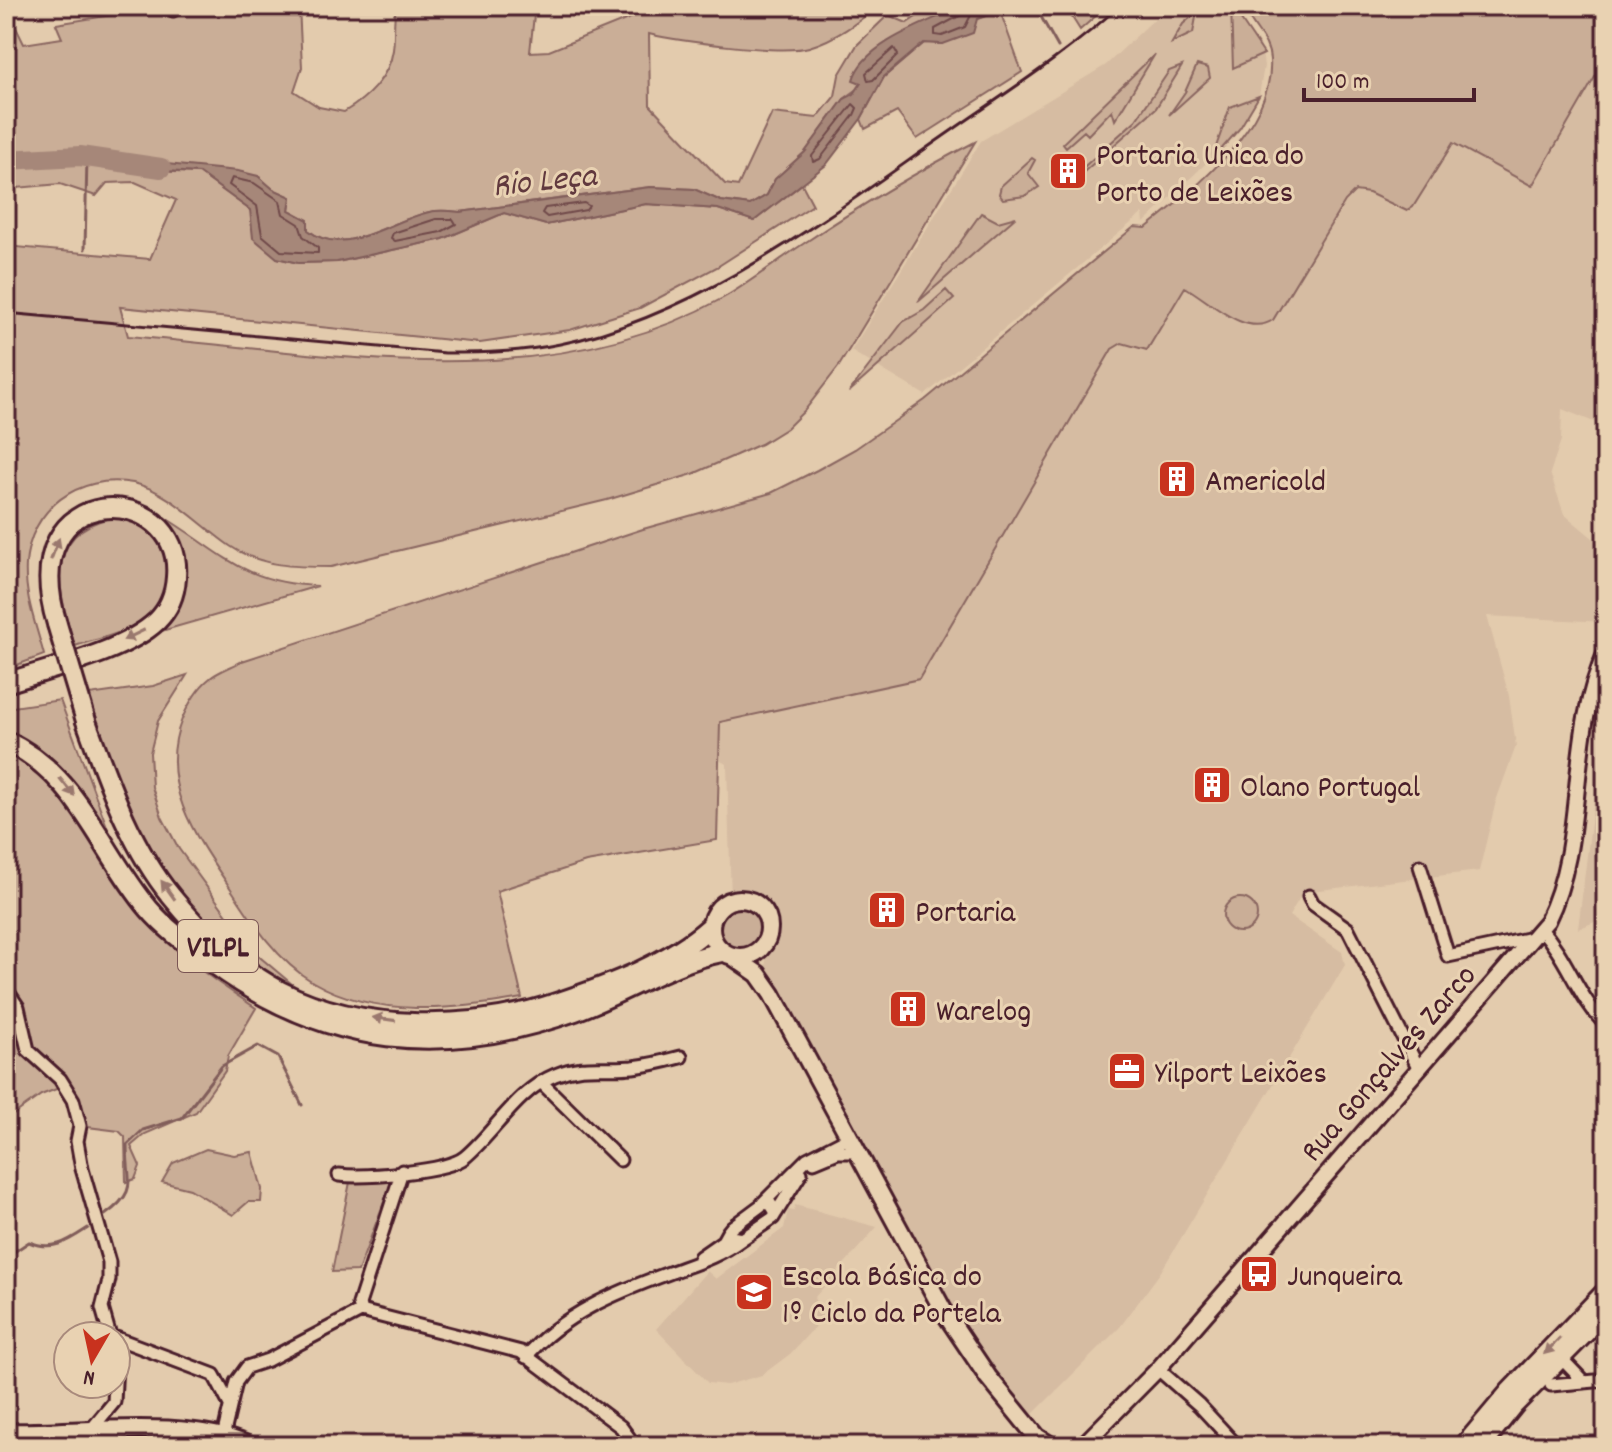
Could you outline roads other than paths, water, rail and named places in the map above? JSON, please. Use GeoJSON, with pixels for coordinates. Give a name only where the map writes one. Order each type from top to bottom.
{"type":"FeatureCollection","features":[{"type":"Feature","properties":{"kind":"highway","name":"VILPL"},"geometry":{"type":"LineString","coordinates":[[6,683],[84,659],[148,628],[159,619],[169,606],[176,579],[173,549],[165,535],[144,517],[116,508],[89,511],[74,520],[54,544],[48,587],[57,624],[86,721],[121,810],[142,853],[169,894],[206,935],[240,965],[281,991],[321,1007],[419,1022],[514,1015],[573,997],[661,960],[682,949],[710,927]]}},
{"type":"Feature","properties":{"kind":"highway","name":"VILPL"},"geometry":{"type":"LineString","coordinates":[[6,741],[40,759],[58,776],[141,899],[167,929],[259,994],[319,1022],[382,1038],[416,1040],[492,1034],[578,1010],[689,961],[728,955]]}},
{"type":"Feature","properties":{"kind":"main road"},"geometry":{"type":"LineString","coordinates":[[772,994],[765,971],[765,944],[769,931],[767,917],[758,905],[745,899],[731,900],[719,908],[710,927],[713,941],[728,955],[758,974],[772,994],[967,1348],[1042,1443]]}},
{"type":"Feature","properties":{"kind":"main road"},"geometry":{"type":"LineString","coordinates":[[728,955],[746,957],[765,944]]}},
{"type":"Feature","properties":{"kind":"main road"},"geometry":{"type":"LineString","coordinates":[[1463,1446],[1510,1390],[1606,1290]]}},
{"type":"Feature","properties":{"kind":"main road"},"geometry":{"type":"LineString","coordinates":[[1482,1446],[1606,1313]]}},
{"type":"Feature","properties":{"kind":"main road"},"geometry":{"type":"LineString","coordinates":[[6,1432],[82,1437],[165,1430],[223,1437],[243,1445]]}},
{"type":"Feature","properties":{"kind":"street","name":"Rua Gonçalves Zarco"},"geometry":{"type":"LineString","coordinates":[[1082,1446],[1158,1369],[1536,933],[1563,889],[1584,711],[1606,652]]}},
{"type":"Feature","properties":{"kind":"street"},"geometry":{"type":"LineString","coordinates":[[1420,866],[1448,956],[1536,933],[1555,945],[1587,1008],[1603,1019]]}},
{"type":"Feature","properties":{"kind":"street"},"geometry":{"type":"LineString","coordinates":[[1309,896],[1313,904],[1338,918],[1348,929],[1418,1067]]}},
{"type":"Feature","properties":{"kind":"street"},"geometry":{"type":"LineString","coordinates":[[6,989],[18,1007],[28,1050],[60,1079],[73,1100],[80,1126],[77,1141],[82,1169],[109,1262],[109,1280],[102,1308],[106,1320]]}},
{"type":"Feature","properties":{"kind":"street"},"geometry":{"type":"LineString","coordinates":[[339,1175],[442,1168],[462,1159],[511,1107],[541,1082],[587,1065],[631,1067],[681,1057]]}},
{"type":"Feature","properties":{"kind":"street"},"geometry":{"type":"LineString","coordinates":[[541,1082],[620,1160]]}},
{"type":"Feature","properties":{"kind":"street"},"geometry":{"type":"LineString","coordinates":[[831,1143],[837,1112]]}},
{"type":"Feature","properties":{"kind":"street"},"geometry":{"type":"LineString","coordinates":[[682,1268],[715,1249],[728,1232],[757,1209],[797,1167],[831,1143],[850,1137]]}},
{"type":"Feature","properties":{"kind":"street"},"geometry":{"type":"LineString","coordinates":[[526,1357],[548,1331],[572,1317],[630,1287],[704,1262],[742,1239],[776,1213],[798,1175],[808,1166],[838,1152],[858,1152]]}},
{"type":"Feature","properties":{"kind":"street"},"geometry":{"type":"LineString","coordinates":[[361,1311],[359,1304],[369,1269],[402,1171]]}},
{"type":"Feature","properties":{"kind":"street"},"geometry":{"type":"LineString","coordinates":[[757,1209],[770,1203],[776,1213]]}},
{"type":"Feature","properties":{"kind":"street"},"geometry":{"type":"LineString","coordinates":[[728,1232],[731,1237],[742,1239]]}},
{"type":"Feature","properties":{"kind":"street"},"geometry":{"type":"LineString","coordinates":[[223,1437],[236,1382],[247,1367],[268,1360],[361,1311],[521,1352],[621,1427],[635,1446]]}},
{"type":"Feature","properties":{"kind":"street"},"geometry":{"type":"LineString","coordinates":[[132,1344],[214,1375],[230,1405]]}},
{"type":"Feature","properties":{"kind":"street"},"geometry":{"type":"LineString","coordinates":[[1561,1358],[1584,1382]]}},
{"type":"Feature","properties":{"kind":"street"},"geometry":{"type":"LineString","coordinates":[[1158,1369],[1199,1405],[1237,1446]]}},
{"type":"Feature","properties":{"kind":"street"},"geometry":{"type":"LineString","coordinates":[[1551,1385],[1606,1380]]}},
{"type":"Feature","properties":{"kind":"street"},"geometry":{"type":"LineString","coordinates":[[82,1437],[114,1400]]}},
{"type":"Feature","properties":{"kind":"water"},"geometry":{"type":"Polygon","coordinates":[[[963,6],[1012,6],[977,19],[973,33],[943,44],[924,43],[884,77],[861,119],[826,165],[754,221],[718,209],[646,204],[546,225],[504,213],[443,239],[337,262],[298,263],[277,258],[253,238],[250,210],[199,173],[132,169],[136,161],[238,171],[258,176],[273,189],[291,197],[289,210],[308,220],[308,230],[322,238],[338,241],[354,239],[435,211],[460,212],[650,187],[694,189],[721,201],[750,205],[767,195],[775,179],[805,152],[844,99],[854,94],[861,83],[853,80],[870,55],[917,26],[963,6]]]}},
{"type":"Feature","properties":{"kind":"waterway"},"geometry":{"type":"LineString","coordinates":[[1035,6],[1058,47]]}},
{"type":"Feature","properties":{"kind":"waterway","name":"Rio Leça"},"geometry":{"type":"LineString","coordinates":[[6,160],[80,156],[161,168]]}},
{"type":"Feature","properties":{"kind":"waterway"},"geometry":{"type":"LineString","coordinates":[[85,249],[87,157]]}},
{"type":"Feature","properties":{"kind":"waterway"},"geometry":{"type":"LineString","coordinates":[[105,1215],[116,1207],[127,1192],[127,1145],[143,1130],[182,1118],[222,1066],[258,1046],[278,1057],[302,1105]]}},
{"type":"Feature","properties":{"kind":"waterway"},"geometry":{"type":"LineString","coordinates":[[6,1245],[14,1252],[29,1242],[53,1245],[67,1241],[88,1228]]}},
{"type":"Feature","properties":{"kind":"railway"},"geometry":{"type":"LineString","coordinates":[[6,313],[445,353],[531,349],[611,330],[710,288],[805,232],[1031,76],[1119,6]]}},
{"type":"Feature","properties":{"kind":"place","name":"Portaria Unica do Porto de Leixões"},"geometry":{"type":"Point","coordinates":[1068,171]}},
{"type":"Feature","properties":{"kind":"place","name":"Americold"},"geometry":{"type":"Point","coordinates":[1177,479]}},
{"type":"Feature","properties":{"kind":"place","name":"Olano Portugal"},"geometry":{"type":"Point","coordinates":[1212,785]}},
{"type":"Feature","properties":{"kind":"place","name":"Portaria"},"geometry":{"type":"Point","coordinates":[887,910]}},
{"type":"Feature","properties":{"kind":"place","name":"Warelog"},"geometry":{"type":"Point","coordinates":[908,1009]}},
{"type":"Feature","properties":{"kind":"place","name":"Yilport Leixões"},"geometry":{"type":"Point","coordinates":[1127,1071]}},
{"type":"Feature","properties":{"kind":"place","name":"Junqueira"},"geometry":{"type":"Point","coordinates":[1259,1274]}},
{"type":"Feature","properties":{"kind":"place","name":"Escola Básica do 1º Ciclo da Portela"},"geometry":{"type":"Point","coordinates":[754,1292]}}]}
